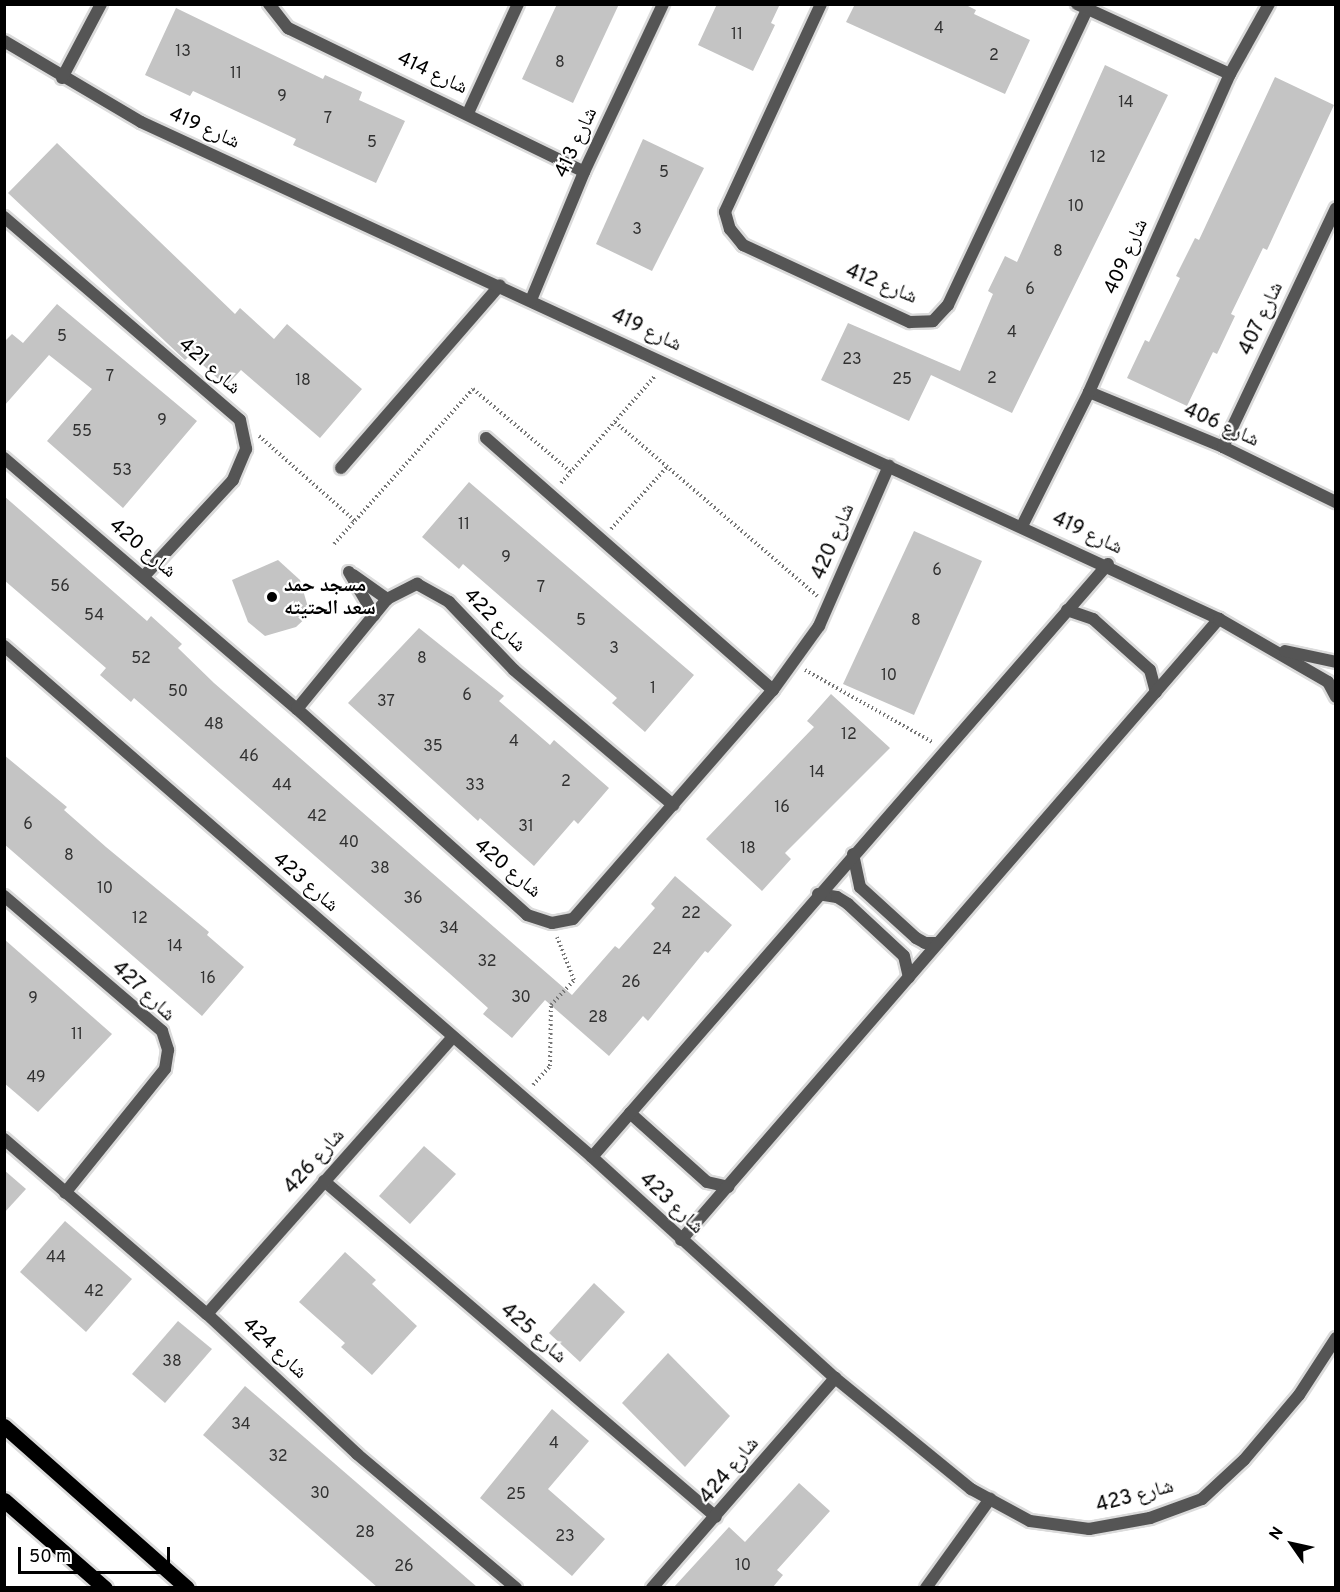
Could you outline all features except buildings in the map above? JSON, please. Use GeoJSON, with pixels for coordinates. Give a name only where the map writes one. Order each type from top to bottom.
{"type":"FeatureCollection","features":[{"type":"Feature","properties":{"kind":"main road"},"geometry":{"type":"LineString","coordinates":[[4,1426],[188,1587]]}},
{"type":"Feature","properties":{"kind":"main road"},"geometry":{"type":"LineString","coordinates":[[4,1500],[103,1587]]}},
{"type":"Feature","properties":{"kind":"street"},"geometry":{"type":"LineString","coordinates":[[62,78],[101,4]]}},
{"type":"Feature","properties":{"kind":"street","name":"شارع 414"},"geometry":{"type":"LineString","coordinates":[[269,4],[288,28],[468,113],[584,172]]}},
{"type":"Feature","properties":{"kind":"street"},"geometry":{"type":"LineString","coordinates":[[468,113],[518,4]]}},
{"type":"Feature","properties":{"kind":"street","name":"شارع 413"},"geometry":{"type":"LineString","coordinates":[[531,300],[584,172],[663,4]]}},
{"type":"Feature","properties":{"kind":"street","name":"شارع 412"},"geometry":{"type":"LineString","coordinates":[[821,4],[725,212],[730,229],[743,246],[910,322],[933,321],[948,304],[1082,7]]}},
{"type":"Feature","properties":{"kind":"street","name":"شارع 409"},"geometry":{"type":"LineString","coordinates":[[1022,526],[1089,392],[1230,74],[1269,4]]}},
{"type":"Feature","properties":{"kind":"street"},"geometry":{"type":"LineString","coordinates":[[1082,7],[1230,74]]}},
{"type":"Feature","properties":{"kind":"street","name":"شارع 419"},"geometry":{"type":"LineString","coordinates":[[4,41],[62,78],[141,122],[1108,564],[1275,649],[1328,682],[1335,697]]}},
{"type":"Feature","properties":{"kind":"street","name":"شارع 407"},"geometry":{"type":"LineString","coordinates":[[1223,447],[1335,208]]}},
{"type":"Feature","properties":{"kind":"street","name":"شارع 421"},"geometry":{"type":"LineString","coordinates":[[4,217],[240,420],[246,449],[233,480],[144,576]]}},
{"type":"Feature","properties":{"kind":"street"},"geometry":{"type":"LineString","coordinates":[[341,468],[500,285]]}},
{"type":"Feature","properties":{"kind":"street","name":"شارع 406"},"geometry":{"type":"LineString","coordinates":[[1089,392],[1223,447],[1335,502]]}},
{"type":"Feature","properties":{"kind":"street"},"geometry":{"type":"LineString","coordinates":[[486,438],[773,690]]}},
{"type":"Feature","properties":{"kind":"street","name":"شارع 420"},"geometry":{"type":"LineString","coordinates":[[4,458],[297,709],[527,915],[552,923],[573,918],[773,690],[793,663],[828,606],[889,465]]}},
{"type":"Feature","properties":{"kind":"street"},"geometry":{"type":"LineString","coordinates":[[592,1157],[818,894],[1108,564]]}},
{"type":"Feature","properties":{"kind":"street"},"geometry":{"type":"LineString","coordinates":[[374,615],[349,572],[387,599]]}},
{"type":"Feature","properties":{"kind":"street","name":"شارع 422"},"geometry":{"type":"LineString","coordinates":[[297,709],[387,599],[417,584],[449,602],[514,670],[673,805]]}},
{"type":"Feature","properties":{"kind":"street"},"geometry":{"type":"LineString","coordinates":[[1067,610],[1093,619],[1150,670],[1156,692]]}},
{"type":"Feature","properties":{"kind":"street"},"geometry":{"type":"LineString","coordinates":[[681,1240],[1219,619]]}},
{"type":"Feature","properties":{"kind":"street","name":"شارع 423"},"geometry":{"type":"LineString","coordinates":[[5,647],[592,1157],[835,1378],[970,1489],[1030,1521],[1089,1529],[1149,1518],[1202,1498],[1251,1452],[1299,1395],[1335,1338]]}},
{"type":"Feature","properties":{"kind":"street","name":"شارع 419"},"geometry":{"type":"LineString","coordinates":[[1275,649],[1335,663]]}},
{"type":"Feature","properties":{"kind":"street"},"geometry":{"type":"LineString","coordinates":[[853,854],[860,887],[916,938],[925,943],[938,944]]}},
{"type":"Feature","properties":{"kind":"street"},"geometry":{"type":"LineString","coordinates":[[818,894],[837,897],[848,904],[904,956],[909,977]]}},
{"type":"Feature","properties":{"kind":"street","name":"شارع 427"},"geometry":{"type":"LineString","coordinates":[[4,896],[162,1031],[168,1050],[165,1069],[65,1193]]}},
{"type":"Feature","properties":{"kind":"street","name":"شارع 426"},"geometry":{"type":"LineString","coordinates":[[207,1314],[453,1037]]}},
{"type":"Feature","properties":{"kind":"street"},"geometry":{"type":"LineString","coordinates":[[630,1113],[707,1182],[728,1186]]}},
{"type":"Feature","properties":{"kind":"street","name":"شارع 424"},"geometry":{"type":"LineString","coordinates":[[4,1139],[207,1314],[357,1454],[516,1587]]}},
{"type":"Feature","properties":{"kind":"street","name":"شارع 425"},"geometry":{"type":"LineString","coordinates":[[324,1180],[717,1517]]}},
{"type":"Feature","properties":{"kind":"street","name":"شارع 424"},"geometry":{"type":"LineString","coordinates":[[652,1587],[717,1517],[835,1378]]}},
{"type":"Feature","properties":{"kind":"street"},"geometry":{"type":"LineString","coordinates":[[926,1587],[990,1499]]}},
{"type":"Feature","properties":{"kind":"path"},"geometry":{"type":"LineString","coordinates":[[551,495],[667,363]]}},
{"type":"Feature","properties":{"kind":"path"},"geometry":{"type":"LineString","coordinates":[[334,544],[473,389],[571,472]]}},
{"type":"Feature","properties":{"kind":"path"},"geometry":{"type":"LineString","coordinates":[[240,420],[355,521]]}},
{"type":"Feature","properties":{"kind":"path"},"geometry":{"type":"LineString","coordinates":[[615,422],[828,606]]}},
{"type":"Feature","properties":{"kind":"path"},"geometry":{"type":"LineString","coordinates":[[602,540],[667,467]]}},
{"type":"Feature","properties":{"kind":"path"},"geometry":{"type":"LineString","coordinates":[[793,663],[945,749]]}},
{"type":"Feature","properties":{"kind":"path"},"geometry":{"type":"LineString","coordinates":[[522,1097],[550,1066],[551,1005],[574,980],[552,923]]}},
{"type":"Feature","properties":{"kind":"place","name":"مسجد حمد سعد الحتيته"},"geometry":{"type":"Point","coordinates":[272,597]}}]}
